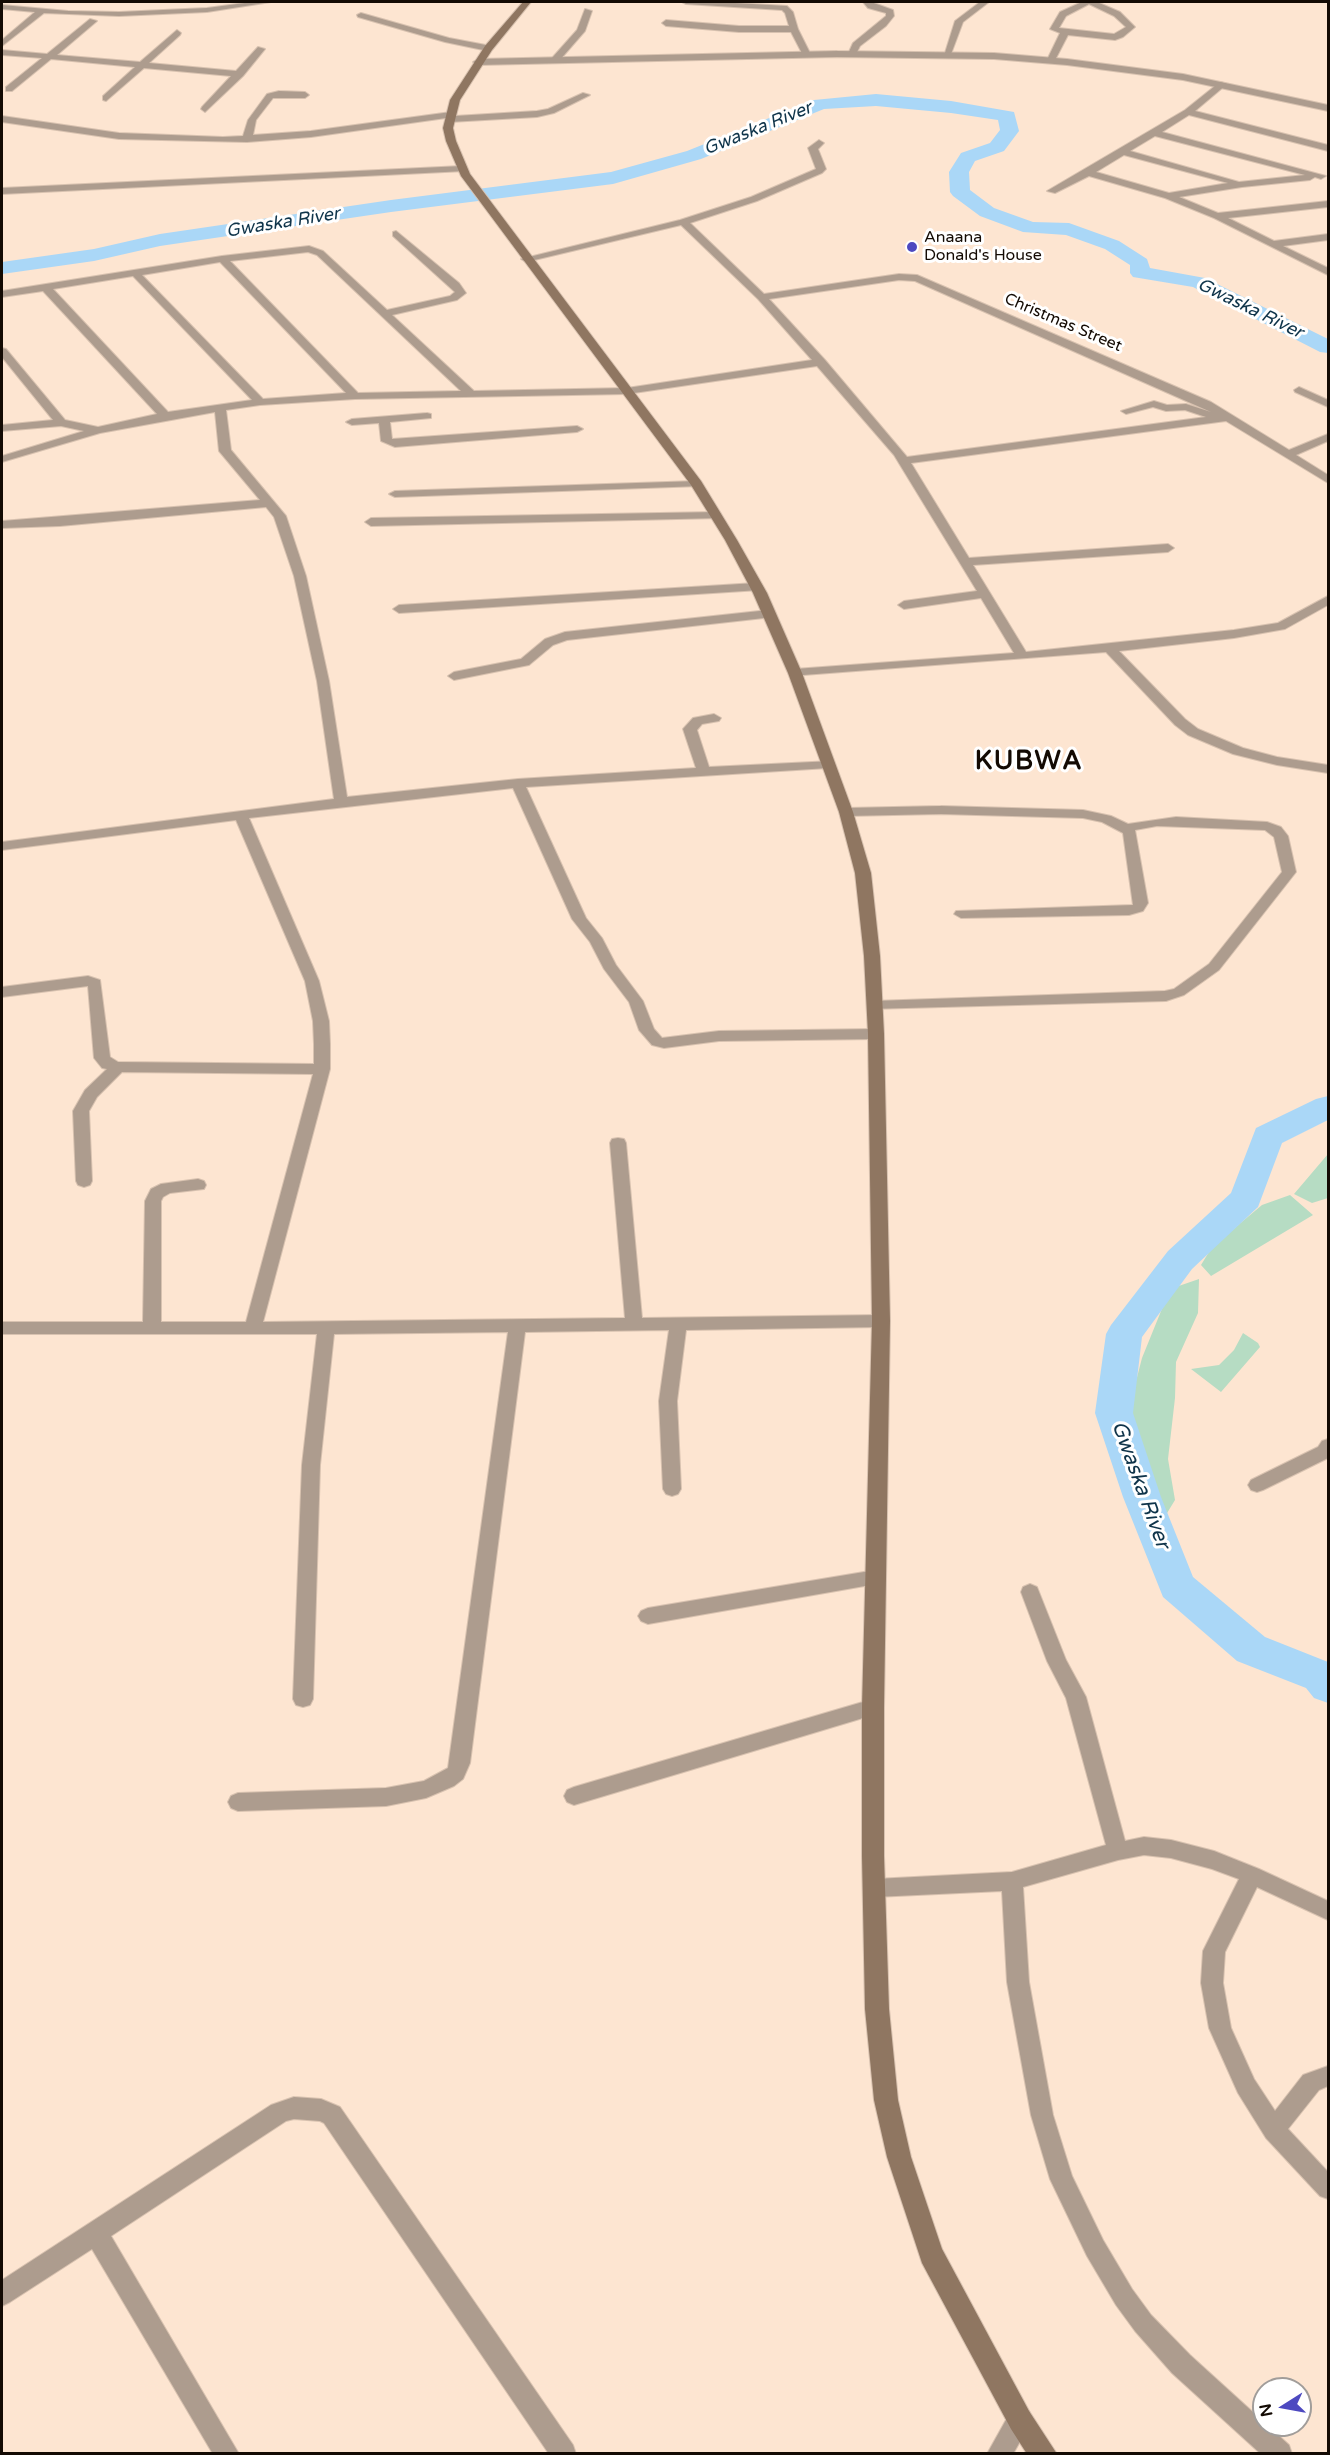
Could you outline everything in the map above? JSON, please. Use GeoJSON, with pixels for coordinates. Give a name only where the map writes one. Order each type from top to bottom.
{"type":"FeatureCollection","features":[{"type":"Feature","properties":{"kind":"main road"},"geometry":{"type":"LineString","coordinates":[[527,2],[488,48],[455,100],[448,128],[451,141],[462,169],[469,179],[526,259],[697,484],[717,516],[756,587],[795,673],[846,812],[862,873],[873,956],[876,1034],[881,1321],[873,1707],[877,2009],[886,2100],[899,2157],[931,2254],[1020,2420],[1044,2454]]}},
{"type":"Feature","properties":{"kind":"street"},"geometry":{"type":"LineString","coordinates":[[2,7],[119,14],[207,10],[267,2]]}},
{"type":"Feature","properties":{"kind":"street"},"geometry":{"type":"LineString","coordinates":[[686,2],[717,2],[784,8],[789,12],[794,29],[807,55]]}},
{"type":"Feature","properties":{"kind":"street"},"geometry":{"type":"LineString","coordinates":[[852,54],[856,45],[890,16],[890,12],[871,6],[867,2]]}},
{"type":"Feature","properties":{"kind":"street"},"geometry":{"type":"LineString","coordinates":[[947,54],[959,21],[985,2]]}},
{"type":"Feature","properties":{"kind":"street"},"geometry":{"type":"LineString","coordinates":[[1089,2],[1118,14],[1131,27],[1117,37],[1054,29],[1063,14],[1089,2]]}},
{"type":"Feature","properties":{"kind":"street"},"geometry":{"type":"LineString","coordinates":[[2,44],[43,10]]}},
{"type":"Feature","properties":{"kind":"street"},"geometry":{"type":"LineString","coordinates":[[555,60],[581,31],[588,11]]}},
{"type":"Feature","properties":{"kind":"street"},"geometry":{"type":"LineString","coordinates":[[361,15],[448,40],[488,48]]}},
{"type":"Feature","properties":{"kind":"street"},"geometry":{"type":"LineString","coordinates":[[9,89],[93,21]]}},
{"type":"Feature","properties":{"kind":"street"},"geometry":{"type":"LineString","coordinates":[[666,23],[739,29],[794,29]]}},
{"type":"Feature","properties":{"kind":"street"},"geometry":{"type":"LineString","coordinates":[[2,30],[18,31]]}},
{"type":"Feature","properties":{"kind":"street"},"geometry":{"type":"LineString","coordinates":[[1050,60],[1065,32]]}},
{"type":"Feature","properties":{"kind":"street"},"geometry":{"type":"LineString","coordinates":[[106,98],[177,33]]}},
{"type":"Feature","properties":{"kind":"street"},"geometry":{"type":"LineString","coordinates":[[205,109],[261,49]]}},
{"type":"Feature","properties":{"kind":"street"},"geometry":{"type":"LineString","coordinates":[[2,52],[240,74]]}},
{"type":"Feature","properties":{"kind":"street"},"geometry":{"type":"LineString","coordinates":[[478,62],[947,54],[1050,60],[1152,72],[1223,84],[1329,108]]}},
{"type":"Feature","properties":{"kind":"street"},"geometry":{"type":"LineString","coordinates":[[1052,191],[1155,133],[1188,112],[1223,84]]}},
{"type":"Feature","properties":{"kind":"street"},"geometry":{"type":"LineString","coordinates":[[247,139],[252,120],[270,96],[305,95]]}},
{"type":"Feature","properties":{"kind":"street"},"geometry":{"type":"LineString","coordinates":[[2,119],[153,139],[247,139],[311,134],[451,117],[537,114],[551,111],[586,95]]}},
{"type":"Feature","properties":{"kind":"street"},"geometry":{"type":"LineString","coordinates":[[1188,112],[1329,148]]}},
{"type":"Feature","properties":{"kind":"street"},"geometry":{"type":"LineString","coordinates":[[1155,133],[1325,175]]}},
{"type":"Feature","properties":{"kind":"street"},"geometry":{"type":"LineString","coordinates":[[526,259],[683,222],[754,199],[819,171],[821,169],[813,148],[819,143]]}},
{"type":"Feature","properties":{"kind":"street"},"geometry":{"type":"LineString","coordinates":[[1122,152],[1242,184]]}},
{"type":"Feature","properties":{"kind":"street"},"geometry":{"type":"LineString","coordinates":[[2,191],[462,169]]}},
{"type":"Feature","properties":{"kind":"street"},"geometry":{"type":"LineString","coordinates":[[1088,172],[1168,196],[1217,216],[1327,270]]}},
{"type":"Feature","properties":{"kind":"street"},"geometry":{"type":"LineString","coordinates":[[1168,196],[1242,184],[1325,175]]}},
{"type":"Feature","properties":{"kind":"street"},"geometry":{"type":"LineString","coordinates":[[1217,216],[1329,204]]}},
{"type":"Feature","properties":{"kind":"street"},"geometry":{"type":"LineString","coordinates":[[683,222],[762,297],[899,453],[1022,656]]}},
{"type":"Feature","properties":{"kind":"street"},"geometry":{"type":"LineString","coordinates":[[386,313],[453,298],[461,293],[455,285],[396,234]]}},
{"type":"Feature","properties":{"kind":"street"},"geometry":{"type":"LineString","coordinates":[[1272,244],[1329,237]]}},
{"type":"Feature","properties":{"kind":"street"},"geometry":{"type":"LineString","coordinates":[[2,294],[222,259],[293,250],[315,250],[386,313],[471,394]]}},
{"type":"Feature","properties":{"kind":"street"},"geometry":{"type":"LineString","coordinates":[[222,259],[355,396]]}},
{"type":"Feature","properties":{"kind":"street"},"geometry":{"type":"LineString","coordinates":[[135,273],[260,402]]}},
{"type":"Feature","properties":{"kind":"street","name":"Christmas Street"},"geometry":{"type":"LineString","coordinates":[[762,297],[899,277],[917,278],[1181,392],[1290,454],[1329,480]]}},
{"type":"Feature","properties":{"kind":"street"},"geometry":{"type":"LineString","coordinates":[[46,288],[165,416]]}},
{"type":"Feature","properties":{"kind":"street"},"geometry":{"type":"LineString","coordinates":[[2,351],[61,423]]}},
{"type":"Feature","properties":{"kind":"street"},"geometry":{"type":"LineString","coordinates":[[2,459],[98,430],[165,416],[260,402],[355,396],[627,391],[821,362]]}},
{"type":"Feature","properties":{"kind":"street"},"geometry":{"type":"LineString","coordinates":[[1299,390],[1329,404]]}},
{"type":"Feature","properties":{"kind":"street"},"geometry":{"type":"LineString","coordinates":[[423,395],[429,429]]}},
{"type":"Feature","properties":{"kind":"street"},"geometry":{"type":"LineString","coordinates":[[1126,411],[1154,404],[1167,408],[1190,408],[1225,417]]}},
{"type":"Feature","properties":{"kind":"street"},"geometry":{"type":"LineString","coordinates":[[220,407],[225,451],[280,516],[300,576],[323,681],[340,802]]}},
{"type":"Feature","properties":{"kind":"street"},"geometry":{"type":"LineString","coordinates":[[904,461],[1225,417]]}},
{"type":"Feature","properties":{"kind":"street"},"geometry":{"type":"LineString","coordinates":[[384,419],[387,441],[395,444],[429,429]]}},
{"type":"Feature","properties":{"kind":"street"},"geometry":{"type":"LineString","coordinates":[[352,422],[384,419],[429,429],[577,429]]}},
{"type":"Feature","properties":{"kind":"street"},"geometry":{"type":"LineString","coordinates":[[2,428],[61,423],[98,430]]}},
{"type":"Feature","properties":{"kind":"street"},"geometry":{"type":"LineString","coordinates":[[1290,454],[1329,437]]}},
{"type":"Feature","properties":{"kind":"street"},"geometry":{"type":"LineString","coordinates":[[395,494],[697,484]]}},
{"type":"Feature","properties":{"kind":"street"},"geometry":{"type":"LineString","coordinates":[[2,525],[60,522],[267,503]]}},
{"type":"Feature","properties":{"kind":"street"},"geometry":{"type":"LineString","coordinates":[[371,522],[717,516]]}},
{"type":"Feature","properties":{"kind":"street"},"geometry":{"type":"LineString","coordinates":[[965,562],[1168,548]]}},
{"type":"Feature","properties":{"kind":"street"},"geometry":{"type":"LineString","coordinates":[[399,609],[756,587]]}},
{"type":"Feature","properties":{"kind":"street"},"geometry":{"type":"LineString","coordinates":[[904,606],[984,594]]}},
{"type":"Feature","properties":{"kind":"street"},"geometry":{"type":"LineString","coordinates":[[795,673],[1110,649],[1268,629],[1288,623],[1329,600]]}},
{"type":"Feature","properties":{"kind":"street"},"geometry":{"type":"LineString","coordinates":[[454,676],[525,662],[549,642],[565,636],[769,614]]}},
{"type":"Feature","properties":{"kind":"street"},"geometry":{"type":"LineString","coordinates":[[1110,649],[1180,722],[1193,732],[1238,751],[1277,761],[1329,769]]}},
{"type":"Feature","properties":{"kind":"street"},"geometry":{"type":"LineString","coordinates":[[704,772],[690,729],[698,721],[714,718]]}},
{"type":"Feature","properties":{"kind":"street"},"geometry":{"type":"LineString","coordinates":[[2,846],[240,814],[518,783],[828,764]]}},
{"type":"Feature","properties":{"kind":"street"},"geometry":{"type":"LineString","coordinates":[[518,783],[579,919],[597,941],[609,966],[636,1001],[646,1030],[657,1042],[719,1036],[876,1034]]}},
{"type":"Feature","properties":{"kind":"street"},"geometry":{"type":"LineString","coordinates":[[846,812],[940,810],[1083,814],[1106,819],[1127,828],[1167,821],[1267,826],[1276,830],[1281,836],[1289,872],[1214,967],[1179,992],[1166,996],[874,1006]]}},
{"type":"Feature","properties":{"kind":"street"},"geometry":{"type":"LineString","coordinates":[[240,814],[312,981],[321,1021],[322,1069],[253,1328]]}},
{"type":"Feature","properties":{"kind":"street"},"geometry":{"type":"LineString","coordinates":[[961,914],[1129,911],[1138,908],[1141,903],[1140,892],[1132,839],[1127,828]]}},
{"type":"Feature","properties":{"kind":"street"},"geometry":{"type":"LineString","coordinates":[[2,992],[81,982],[95,983],[102,1058],[108,1064],[118,1067],[322,1069]]}},
{"type":"Feature","properties":{"kind":"street"},"geometry":{"type":"LineString","coordinates":[[84,1181],[81,1111],[91,1094],[118,1067]]}},
{"type":"Feature","properties":{"kind":"street"},"geometry":{"type":"LineString","coordinates":[[618,1143],[634,1324]]}},
{"type":"Feature","properties":{"kind":"street"},"geometry":{"type":"LineString","coordinates":[[152,1328],[153,1201],[157,1193],[167,1188],[198,1185]]}},
{"type":"Feature","properties":{"kind":"street"},"geometry":{"type":"LineString","coordinates":[[2,1328],[326,1328],[881,1321]]}},
{"type":"Feature","properties":{"kind":"street"},"geometry":{"type":"LineString","coordinates":[[672,1489],[668,1401],[678,1325]]}},
{"type":"Feature","properties":{"kind":"street"},"geometry":{"type":"LineString","coordinates":[[238,1802],[386,1797],[426,1789],[447,1780],[456,1773],[460,1763],[517,1326]]}},
{"type":"Feature","properties":{"kind":"street"},"geometry":{"type":"LineString","coordinates":[[303,1699],[311,1465],[326,1328]]}},
{"type":"Feature","properties":{"kind":"street"},"geometry":{"type":"LineString","coordinates":[[1257,1485],[1324,1452],[1329,1446]]}},
{"type":"Feature","properties":{"kind":"street"},"geometry":{"type":"LineString","coordinates":[[648,1616],[876,1577]]}},
{"type":"Feature","properties":{"kind":"street"},"geometry":{"type":"LineString","coordinates":[[1030,1592],[1057,1660],[1076,1697],[1118,1851]]}},
{"type":"Feature","properties":{"kind":"street"},"geometry":{"type":"LineString","coordinates":[[574,1796],[873,1707]]}},
{"type":"Feature","properties":{"kind":"street"},"geometry":{"type":"LineString","coordinates":[[875,1888],[1012,1881],[1118,1851],[1144,1846],[1171,1849],[1214,1860],[1329,1911]]}},
{"type":"Feature","properties":{"kind":"street"},"geometry":{"type":"LineString","coordinates":[[1252,1875],[1214,1951],[1212,1983],[1220,2028],[1246,2086],[1274,2130],[1329,2188]]}},
{"type":"Feature","properties":{"kind":"street"},"geometry":{"type":"LineString","coordinates":[[1012,1881],[1018,1982],[1042,2115],[1062,2179],[1095,2248],[1124,2297],[1143,2323],[1181,2364],[1280,2454]]}},
{"type":"Feature","properties":{"kind":"street"},"geometry":{"type":"LineString","coordinates":[[1274,2130],[1311,2082],[1329,2076]]}},
{"type":"Feature","properties":{"kind":"street"},"geometry":{"type":"LineString","coordinates":[[2,2294],[279,2113],[294,2108],[321,2110],[332,2115],[564,2454]]}},
{"type":"Feature","properties":{"kind":"street"},"geometry":{"type":"LineString","coordinates":[[95,2232],[227,2454]]}},
{"type":"Feature","properties":{"kind":"street"},"geometry":{"type":"LineString","coordinates":[[999,2454],[1020,2420]]}},
{"type":"Feature","properties":{"kind":"green space"},"geometry":{"type":"Polygon","coordinates":[[[1328,1154],[1328,1198],[1312,1203],[1294,1194],[1328,1154]]]}},
{"type":"Feature","properties":{"kind":"green space"},"geometry":{"type":"Polygon","coordinates":[[[1290,1195],[1313,1215],[1211,1276],[1201,1265],[1212,1247],[1262,1205],[1290,1195]]]}},
{"type":"Feature","properties":{"kind":"green space"},"geometry":{"type":"Polygon","coordinates":[[[1199,1279],[1198,1313],[1176,1362],[1175,1398],[1168,1459],[1175,1500],[1161,1523],[1126,1420],[1142,1358],[1170,1289],[1199,1279]]]}},
{"type":"Feature","properties":{"kind":"green space"},"geometry":{"type":"Polygon","coordinates":[[[1243,1333],[1258,1343],[1260,1347],[1221,1392],[1191,1369],[1219,1365],[1234,1350],[1243,1333]]]}},
{"type":"Feature","properties":{"kind":"waterway","name":"Gwaska River"},"geometry":{"type":"LineString","coordinates":[[2,268],[94,255],[160,240],[391,206],[613,178],[694,155],[821,104],[876,100],[951,107],[1007,116],[1010,131],[997,147],[968,157],[959,172],[960,192],[987,212],[1030,228],[1069,229],[1112,245],[1140,263],[1140,273],[1198,282],[1328,347]]}},
{"type":"Feature","properties":{"kind":"waterway","name":"Gwaska River"},"geometry":{"type":"LineString","coordinates":[[1328,1107],[1268,1136],[1246,1199],[1180,1260],[1124,1334],[1114,1413],[1142,1497],[1177,1586],[1251,1649],[1320,1676],[1328,1686]]}},
{"type":"Feature","properties":{"kind":"place","name":"Anaana Donald's House"},"geometry":{"type":"Point","coordinates":[912,247]}},
{"type":"Feature","properties":{"kind":"district","name":"KUBWA"},"geometry":{"type":"Point","coordinates":[1029,762]}}]}
